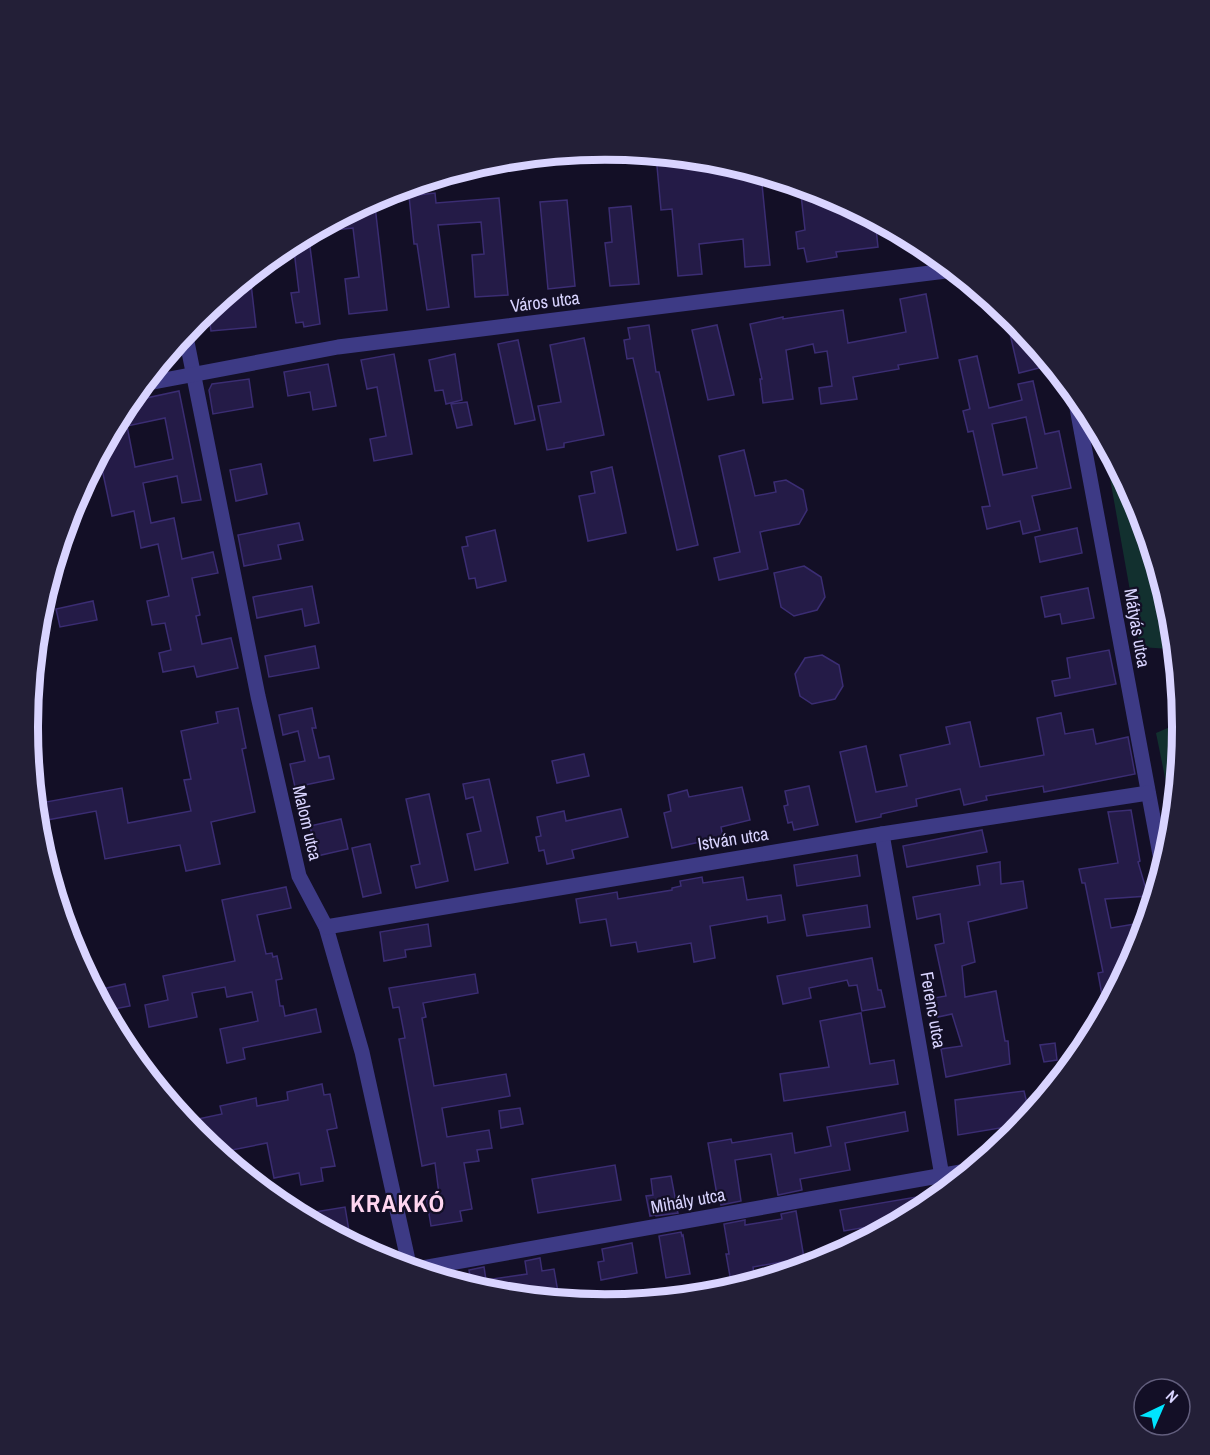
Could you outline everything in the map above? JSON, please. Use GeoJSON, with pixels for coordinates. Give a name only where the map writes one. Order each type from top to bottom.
{"type":"FeatureCollection","features":[{"type":"Feature","properties":{"kind":"street","name":"Város utca"},"geometry":{"type":"LineString","coordinates":[[155,382],[338,348],[942,272]]}},
{"type":"Feature","properties":{"kind":"street","name":"Malom utca"},"geometry":{"type":"LineString","coordinates":[[187,344],[258,696],[299,876],[326,927],[362,1052],[409,1260]]}},
{"type":"Feature","properties":{"kind":"street","name":"Mátyás utca"},"geometry":{"type":"LineString","coordinates":[[1078,414],[1159,850]]}},
{"type":"Feature","properties":{"kind":"street","name":"István utca"},"geometry":{"type":"LineString","coordinates":[[326,927],[372,917],[1148,793]]}},
{"type":"Feature","properties":{"kind":"street","name":"Ferenc utca"},"geometry":{"type":"LineString","coordinates":[[882,834],[943,1183]]}},
{"type":"Feature","properties":{"kind":"street","name":"Mihály utca"},"geometry":{"type":"LineString","coordinates":[[429,1267],[957,1173]]}},
{"type":"Feature","properties":{"kind":"green space"},"geometry":{"type":"Polygon","coordinates":[[[1108,465],[1129,510],[1142,545],[1162,617],[1167,649],[1140,647],[1108,465]]]}},
{"type":"Feature","properties":{"kind":"green space"},"geometry":{"type":"Polygon","coordinates":[[[1172,726],[1169,795],[1156,733],[1172,726]]]}},
{"type":"Feature","properties":{"kind":"building"},"geometry":{"type":"Polygon","coordinates":[[[657,163],[716,171],[762,182],[770,265],[745,267],[743,239],[699,244],[702,274],[678,276],[672,209],[661,210],[657,163]]]}},
{"type":"Feature","properties":{"kind":"building"},"geometry":{"type":"Polygon","coordinates":[[[435,193],[436,203],[499,198],[508,295],[475,297],[472,255],[484,254],[481,222],[438,225],[449,307],[427,310],[417,244],[414,244],[409,196],[435,193]]]}},
{"type":"Feature","properties":{"kind":"building"},"geometry":{"type":"Polygon","coordinates":[[[801,195],[876,229],[878,247],[836,252],[837,257],[807,262],[804,248],[798,249],[796,232],[805,230],[801,195]]]}},
{"type":"Feature","properties":{"kind":"building"},"geometry":{"type":"Polygon","coordinates":[[[567,200],[575,286],[548,289],[540,202],[567,200]]]}},
{"type":"Feature","properties":{"kind":"building"},"geometry":{"type":"Polygon","coordinates":[[[631,206],[639,284],[610,286],[605,243],[612,242],[609,208],[631,206]]]}},
{"type":"Feature","properties":{"kind":"building"},"geometry":{"type":"Polygon","coordinates":[[[375,209],[387,310],[349,314],[345,279],[359,277],[353,228],[333,230],[375,209]]]}},
{"type":"Feature","properties":{"kind":"building"},"geometry":{"type":"Polygon","coordinates":[[[310,243],[320,324],[304,327],[303,322],[296,323],[291,293],[299,292],[294,253],[310,243]]]}},
{"type":"Feature","properties":{"kind":"building"},"geometry":{"type":"Polygon","coordinates":[[[251,284],[256,327],[211,331],[210,321],[251,284]]]}},
{"type":"Feature","properties":{"kind":"building"},"geometry":{"type":"Polygon","coordinates":[[[926,294],[938,358],[898,365],[899,369],[853,377],[857,399],[821,404],[819,388],[832,386],[827,351],[815,353],[813,344],[786,350],[793,399],[763,403],[760,379],[762,379],[750,324],[783,317],[783,319],[843,310],[848,343],[906,332],[900,299],[926,294]]]}},
{"type":"Feature","properties":{"kind":"building"},"geometry":{"type":"Polygon","coordinates":[[[649,325],[656,372],[659,372],[698,545],[677,550],[633,358],[627,359],[624,340],[630,339],[628,328],[649,325]]]}},
{"type":"Feature","properties":{"kind":"building"},"geometry":{"type":"Polygon","coordinates":[[[717,325],[734,395],[708,400],[692,330],[717,325]]]}},
{"type":"Feature","properties":{"kind":"building"},"geometry":{"type":"Polygon","coordinates":[[[1009,329],[1043,367],[1019,373],[1009,329]]]}},
{"type":"Feature","properties":{"kind":"building"},"geometry":{"type":"Polygon","coordinates":[[[584,338],[604,435],[564,443],[564,447],[547,450],[538,406],[561,402],[550,345],[584,338]]]}},
{"type":"Feature","properties":{"kind":"building"},"geometry":{"type":"Polygon","coordinates":[[[518,340],[535,420],[515,424],[498,344],[518,340]]]}},
{"type":"Feature","properties":{"kind":"building"},"geometry":{"type":"Polygon","coordinates":[[[394,354],[412,454],[374,461],[370,439],[386,436],[377,387],[367,389],[361,360],[394,354]]]}},
{"type":"Feature","properties":{"kind":"building"},"geometry":{"type":"Polygon","coordinates":[[[455,354],[462,400],[446,404],[443,390],[435,391],[429,360],[455,354]]]}},
{"type":"Feature","properties":{"kind":"building"},"geometry":{"type":"Polygon","coordinates":[[[977,356],[989,408],[1022,400],[1018,384],[1033,381],[1045,434],[1059,431],[1071,488],[1032,496],[1040,530],[1023,534],[1020,521],[987,529],[982,507],[990,506],[973,431],[968,432],[963,411],[970,409],[959,360],[977,356]],[[1026,417],[992,424],[1003,475],[1037,468],[1026,417]]]}},
{"type":"Feature","properties":{"kind":"building"},"geometry":{"type":"Polygon","coordinates":[[[328,364],[336,406],[313,410],[310,392],[288,396],[284,372],[328,364]]]}},
{"type":"Feature","properties":{"kind":"building"},"geometry":{"type":"Polygon","coordinates":[[[249,379],[253,407],[213,414],[209,390],[212,384],[249,379]]]}},
{"type":"Feature","properties":{"kind":"building"},"geometry":{"type":"Polygon","coordinates":[[[179,391],[201,500],[182,503],[177,476],[143,483],[151,523],[174,518],[182,559],[213,552],[218,573],[192,578],[200,615],[196,616],[202,644],[231,638],[238,668],[197,677],[194,666],[163,672],[159,653],[171,650],[165,623],[152,625],[147,601],[169,596],[158,544],[141,548],[134,511],[112,516],[102,467],[143,399],[179,391]],[[165,418],[127,426],[135,467],[173,459],[165,418]]]}},
{"type":"Feature","properties":{"kind":"building"},"geometry":{"type":"Polygon","coordinates":[[[467,402],[472,425],[457,428],[451,404],[467,402]]]}},
{"type":"Feature","properties":{"kind":"building"},"geometry":{"type":"Polygon","coordinates":[[[744,450],[755,496],[776,492],[774,482],[786,480],[803,490],[807,510],[799,524],[760,532],[768,569],[719,580],[714,558],[740,552],[719,456],[744,450]]]}},
{"type":"Feature","properties":{"kind":"building"},"geometry":{"type":"Polygon","coordinates":[[[261,464],[267,494],[236,501],[230,470],[261,464]]]}},
{"type":"Feature","properties":{"kind":"building"},"geometry":{"type":"Polygon","coordinates":[[[612,467],[626,533],[588,541],[579,496],[595,493],[591,472],[612,467]]]}},
{"type":"Feature","properties":{"kind":"building"},"geometry":{"type":"Polygon","coordinates":[[[299,523],[303,540],[278,545],[281,559],[244,566],[238,535],[299,523]]]}},
{"type":"Feature","properties":{"kind":"building"},"geometry":{"type":"Polygon","coordinates":[[[1077,528],[1082,553],[1040,562],[1035,537],[1077,528]]]}},
{"type":"Feature","properties":{"kind":"building"},"geometry":{"type":"Polygon","coordinates":[[[495,530],[506,581],[477,588],[475,578],[469,579],[462,547],[468,546],[466,537],[495,530]]]}},
{"type":"Feature","properties":{"kind":"building"},"geometry":{"type":"Polygon","coordinates":[[[804,566],[821,577],[825,597],[817,610],[794,616],[781,607],[774,573],[804,566]]]}},
{"type":"Feature","properties":{"kind":"building"},"geometry":{"type":"Polygon","coordinates":[[[312,586],[319,623],[305,626],[302,609],[257,618],[253,597],[312,586]]]}},
{"type":"Feature","properties":{"kind":"building"},"geometry":{"type":"Polygon","coordinates":[[[1088,588],[1094,618],[1062,624],[1060,614],[1045,617],[1041,597],[1088,588]]]}},
{"type":"Feature","properties":{"kind":"building"},"geometry":{"type":"Polygon","coordinates":[[[93,601],[97,620],[60,627],[56,609],[93,601]]]}},
{"type":"Feature","properties":{"kind":"building"},"geometry":{"type":"Polygon","coordinates":[[[315,646],[319,668],[269,677],[265,656],[315,646]]]}},
{"type":"Feature","properties":{"kind":"building"},"geometry":{"type":"Polygon","coordinates":[[[1109,650],[1116,684],[1055,696],[1052,681],[1070,678],[1067,658],[1109,650]]]}},
{"type":"Feature","properties":{"kind":"building"},"geometry":{"type":"Polygon","coordinates":[[[822,655],[839,665],[843,686],[835,699],[812,704],[800,696],[795,674],[805,658],[822,655]]]}},
{"type":"Feature","properties":{"kind":"building"},"geometry":{"type":"Polygon","coordinates":[[[238,708],[246,748],[242,749],[255,812],[211,822],[220,864],[186,871],[180,845],[105,859],[96,811],[45,820],[42,803],[122,788],[128,823],[191,811],[184,780],[191,779],[181,731],[218,723],[216,712],[238,708]]]}},
{"type":"Feature","properties":{"kind":"building"},"geometry":{"type":"Polygon","coordinates":[[[312,708],[316,728],[312,728],[319,758],[329,756],[334,779],[295,787],[290,764],[305,761],[298,731],[283,735],[279,715],[312,708]]]}},
{"type":"Feature","properties":{"kind":"building"},"geometry":{"type":"Polygon","coordinates":[[[1061,713],[1065,734],[1093,729],[1096,744],[1128,737],[1135,774],[1044,792],[1043,786],[986,796],[987,800],[964,805],[960,789],[916,799],[917,806],[856,822],[840,752],[866,746],[876,792],[907,786],[900,755],[950,744],[946,727],[970,722],[980,767],[1044,755],[1037,718],[1061,713]]]}},
{"type":"Feature","properties":{"kind":"building"},"geometry":{"type":"Polygon","coordinates":[[[584,754],[589,776],[557,783],[552,761],[584,754]]]}},
{"type":"Feature","properties":{"kind":"building"},"geometry":{"type":"Polygon","coordinates":[[[489,779],[508,863],[475,870],[467,834],[481,831],[473,797],[466,799],[463,784],[489,779]]]}},
{"type":"Feature","properties":{"kind":"building"},"geometry":{"type":"Polygon","coordinates":[[[809,786],[818,825],[794,830],[792,822],[788,823],[784,806],[788,805],[785,791],[809,786]]]}},
{"type":"Feature","properties":{"kind":"building"},"geometry":{"type":"Polygon","coordinates":[[[742,787],[750,820],[721,827],[723,837],[672,848],[664,813],[671,811],[668,795],[687,790],[689,797],[742,787]]]}},
{"type":"Feature","properties":{"kind":"building"},"geometry":{"type":"Polygon","coordinates":[[[429,794],[448,881],[416,888],[411,866],[420,864],[406,799],[429,794]]]}},
{"type":"Feature","properties":{"kind":"building"},"geometry":{"type":"Polygon","coordinates":[[[621,809],[628,837],[572,850],[574,858],[547,864],[544,850],[539,851],[536,837],[541,836],[537,817],[564,811],[566,821],[621,809]]]}},
{"type":"Feature","properties":{"kind":"building"},"geometry":{"type":"Polygon","coordinates":[[[1131,810],[1140,861],[1138,862],[1147,893],[1146,896],[1105,899],[1111,928],[1137,924],[1114,978],[1105,994],[1102,995],[1098,973],[1103,972],[1085,883],[1082,883],[1079,869],[1118,863],[1108,812],[1131,810]]]}},
{"type":"Feature","properties":{"kind":"building"},"geometry":{"type":"Polygon","coordinates":[[[341,819],[348,849],[317,856],[310,826],[341,819]]]}},
{"type":"Feature","properties":{"kind":"building"},"geometry":{"type":"Polygon","coordinates":[[[982,830],[987,852],[907,867],[903,846],[982,830]]]}},
{"type":"Feature","properties":{"kind":"building"},"geometry":{"type":"Polygon","coordinates":[[[370,844],[381,893],[363,897],[352,848],[370,844]]]}},
{"type":"Feature","properties":{"kind":"building"},"geometry":{"type":"Polygon","coordinates":[[[857,855],[860,876],[797,886],[794,865],[857,855]]]}},
{"type":"Feature","properties":{"kind":"building"},"geometry":{"type":"Polygon","coordinates":[[[1000,862],[1001,884],[1023,881],[1027,908],[968,922],[975,962],[962,966],[965,997],[996,991],[1005,1041],[1008,1041],[1010,1064],[946,1077],[941,1049],[962,1046],[952,1014],[938,1017],[934,998],[946,996],[935,945],[944,943],[940,914],[917,919],[913,897],[980,885],[977,866],[1000,862]]]}},
{"type":"Feature","properties":{"kind":"building"},"geometry":{"type":"Polygon","coordinates":[[[702,877],[703,883],[743,877],[747,900],[781,895],[785,920],[768,923],[767,916],[710,926],[715,958],[694,962],[691,943],[638,952],[636,942],[611,946],[606,919],[580,923],[576,899],[617,892],[618,899],[672,890],[672,888],[681,886],[680,881],[702,877]]]}},
{"type":"Feature","properties":{"kind":"building"},"geometry":{"type":"Polygon","coordinates":[[[286,887],[291,908],[257,915],[266,954],[272,953],[273,957],[277,956],[282,979],[276,980],[280,1006],[283,1006],[285,1016],[316,1009],[321,1032],[243,1048],[245,1059],[227,1063],[220,1029],[258,1021],[252,992],[227,997],[225,987],[192,993],[197,1017],[149,1027],[145,1005],[168,1000],[163,976],[235,961],[222,900],[286,887]]]}},
{"type":"Feature","properties":{"kind":"building"},"geometry":{"type":"Polygon","coordinates":[[[867,905],[870,927],[807,936],[803,915],[867,905]]]}},
{"type":"Feature","properties":{"kind":"building"},"geometry":{"type":"Polygon","coordinates":[[[428,924],[431,946],[405,950],[406,957],[384,961],[380,932],[428,924]]]}},
{"type":"Feature","properties":{"kind":"building"},"geometry":{"type":"Polygon","coordinates":[[[872,958],[878,990],[881,990],[885,1007],[862,1011],[857,985],[849,986],[847,980],[809,988],[811,998],[783,1004],[777,976],[872,958]]]}},
{"type":"Feature","properties":{"kind":"building"},"geometry":{"type":"Polygon","coordinates":[[[475,974],[478,993],[423,1003],[426,1017],[422,1018],[434,1086],[506,1074],[510,1096],[442,1108],[447,1137],[489,1130],[492,1148],[477,1150],[479,1161],[464,1163],[472,1209],[460,1211],[462,1221],[431,1226],[426,1196],[439,1194],[435,1163],[422,1166],[399,1039],[405,1038],[399,1007],[393,1008],[389,988],[475,974]]]}},
{"type":"Feature","properties":{"kind":"building"},"geometry":{"type":"Polygon","coordinates":[[[125,984],[130,1006],[113,1009],[102,989],[125,984]]]}},
{"type":"Feature","properties":{"kind":"building"},"geometry":{"type":"Polygon","coordinates":[[[861,1013],[870,1064],[894,1060],[898,1084],[784,1101],[780,1074],[829,1067],[820,1021],[861,1013]]]}},
{"type":"Feature","properties":{"kind":"building"},"geometry":{"type":"Polygon","coordinates":[[[1055,1043],[1057,1060],[1044,1062],[1040,1045],[1055,1043]]]}},
{"type":"Feature","properties":{"kind":"building"},"geometry":{"type":"Polygon","coordinates":[[[322,1084],[324,1095],[330,1094],[337,1128],[327,1130],[335,1166],[321,1168],[323,1181],[301,1185],[299,1173],[274,1178],[267,1143],[228,1151],[195,1120],[222,1114],[220,1106],[256,1098],[257,1106],[288,1100],[287,1092],[322,1084]]]}},
{"type":"Feature","properties":{"kind":"building"},"geometry":{"type":"Polygon","coordinates":[[[1024,1091],[1028,1106],[1008,1127],[958,1135],[955,1100],[1024,1091]]]}},
{"type":"Feature","properties":{"kind":"building"},"geometry":{"type":"Polygon","coordinates":[[[520,1108],[523,1124],[501,1128],[499,1111],[520,1108]]]}},
{"type":"Feature","properties":{"kind":"building"},"geometry":{"type":"Polygon","coordinates":[[[905,1112],[908,1131],[845,1143],[850,1170],[800,1179],[802,1190],[778,1195],[771,1154],[735,1160],[741,1201],[721,1205],[718,1201],[708,1143],[731,1139],[732,1143],[792,1133],[795,1153],[831,1146],[827,1127],[905,1112]]]}},
{"type":"Feature","properties":{"kind":"building"},"geometry":{"type":"Polygon","coordinates":[[[615,1165],[621,1200],[538,1213],[532,1179],[615,1165]]]}},
{"type":"Feature","properties":{"kind":"building"},"geometry":{"type":"Polygon","coordinates":[[[671,1176],[678,1213],[650,1216],[646,1196],[653,1195],[651,1179],[671,1176]]]}},
{"type":"Feature","properties":{"kind":"building"},"geometry":{"type":"Polygon","coordinates":[[[922,1196],[877,1225],[844,1231],[840,1210],[922,1196]]]}},
{"type":"Feature","properties":{"kind":"building"},"geometry":{"type":"Polygon","coordinates":[[[345,1207],[349,1231],[345,1232],[311,1213],[345,1207]]]}},
{"type":"Feature","properties":{"kind":"building"},"geometry":{"type":"Polygon","coordinates":[[[796,1211],[804,1258],[753,1267],[754,1275],[731,1281],[724,1224],[745,1220],[745,1225],[782,1219],[781,1214],[796,1211]]]}},
{"type":"Feature","properties":{"kind":"building"},"geometry":{"type":"Polygon","coordinates":[[[681,1232],[690,1274],[666,1278],[659,1236],[681,1232]]]}},
{"type":"Feature","properties":{"kind":"building"},"geometry":{"type":"Polygon","coordinates":[[[632,1243],[637,1273],[601,1280],[598,1262],[604,1261],[602,1249],[632,1243]]]}},
{"type":"Feature","properties":{"kind":"building"},"geometry":{"type":"Polygon","coordinates":[[[540,1258],[542,1271],[554,1269],[558,1293],[470,1279],[469,1270],[484,1267],[486,1280],[527,1274],[525,1261],[540,1258]]]}},
{"type":"Feature","properties":{"kind":"district","name":"KRAKKÓ"},"geometry":{"type":"Point","coordinates":[398,1204]}}]}
